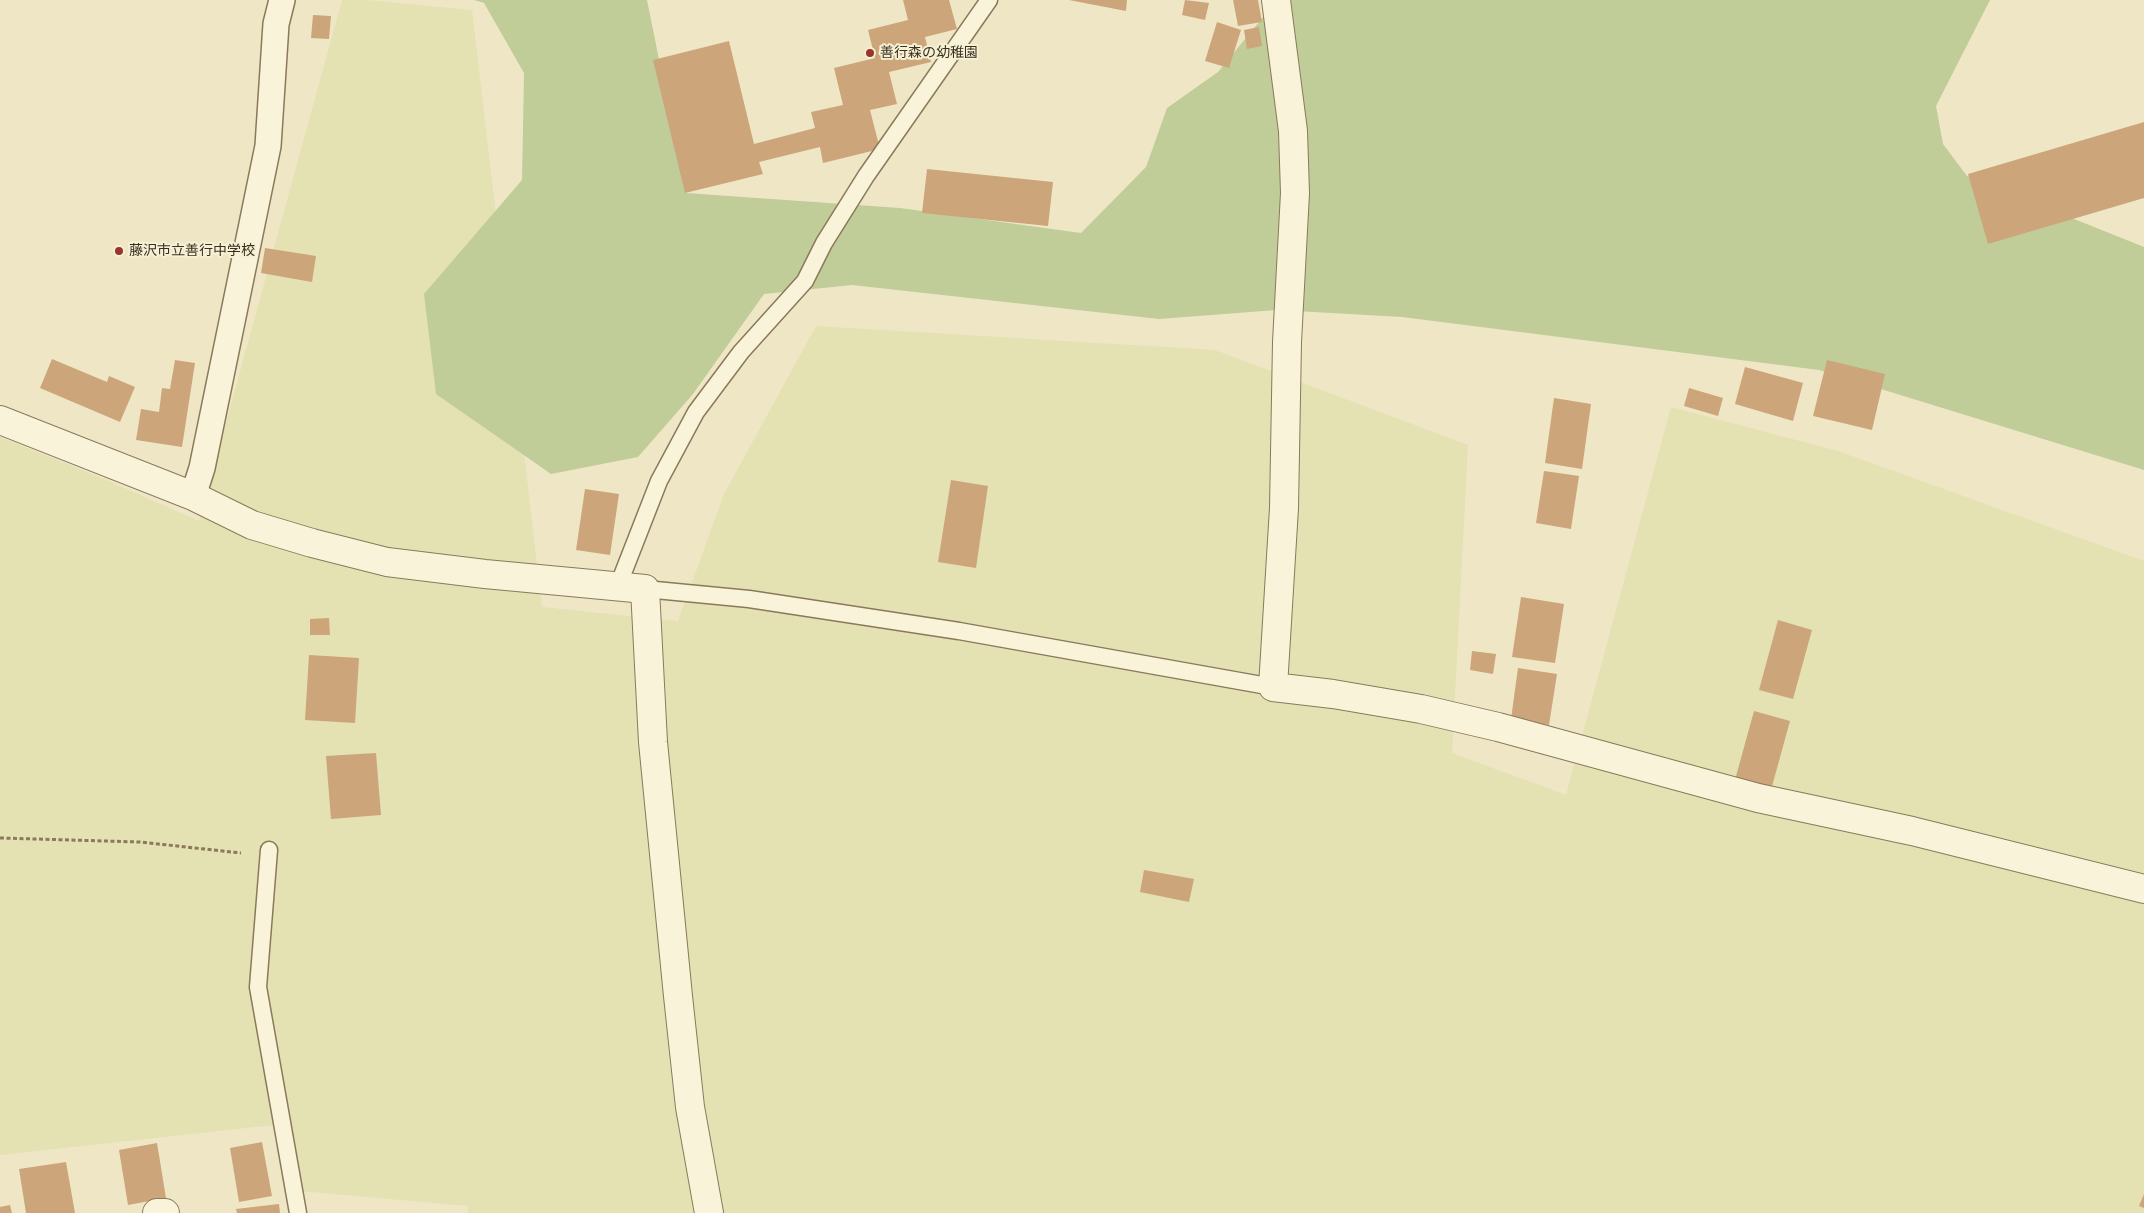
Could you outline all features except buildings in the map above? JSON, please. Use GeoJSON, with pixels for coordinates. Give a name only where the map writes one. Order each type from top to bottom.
{"type":"FeatureCollection","features":[{"type":"Feature","properties":{"kind":"street"},"geometry":{"type":"LineString","coordinates":[[193,496],[202,468],[268,146],[276,24],[282,0]]}},
{"type":"Feature","properties":{"kind":"street"},"geometry":{"type":"LineString","coordinates":[[1276,0],[1293,130],[1295,193],[1287,342],[1284,508],[1273,687],[1421,709],[1498,727],[1758,798],[1912,831],[2144,889]]}},
{"type":"Feature","properties":{"kind":"street"},"geometry":{"type":"LineString","coordinates":[[0,420],[193,496],[252,525],[387,562],[485,574],[645,589],[654,742],[680,1015],[690,1107],[709,1213]]}},
{"type":"Feature","properties":{"kind":"street"},"geometry":{"type":"LineString","coordinates":[[157,1213],[165,1213]]}},
{"type":"Feature","properties":{"kind":"lane"},"geometry":{"type":"LineString","coordinates":[[618,586],[659,481],[696,412],[741,352],[805,281],[824,243],[866,176],[989,0]]}},
{"type":"Feature","properties":{"kind":"lane"},"geometry":{"type":"LineString","coordinates":[[645,589],[749,599],[959,631],[1273,687]]}},
{"type":"Feature","properties":{"kind":"lane"},"geometry":{"type":"LineString","coordinates":[[269,850],[258,987],[298,1213]]}},
{"type":"Feature","properties":{"kind":"path"},"geometry":{"type":"LineString","coordinates":[[0,838],[140,842],[241,853],[269,850]]}},
{"type":"Feature","properties":{"kind":"shaded area"},"geometry":{"type":"Polygon","coordinates":[[[342,0],[366,0],[472,10],[542,607],[678,621],[724,494],[816,326],[1215,350],[1468,445],[1452,753],[1566,795],[1671,407],[1838,451],[2144,561],[2144,1213],[468,1213],[468,1206],[300,1191],[283,1124],[0,1155],[0,437],[104,479],[199,521],[342,0]]]}},
{"type":"Feature","properties":{"kind":"green space"},"geometry":{"type":"Polygon","coordinates":[[[474,0],[647,0],[686,193],[900,208],[1081,233],[1146,167],[1167,108],[1218,72],[1277,0],[1990,0],[1936,106],[1943,144],[1967,176],[2144,247],[2144,470],[1819,370],[1402,317],[1277,310],[1159,319],[852,285],[764,294],[693,394],[638,457],[551,474],[436,394],[424,294],[522,180],[524,73],[484,3],[474,0]]]}},
{"type":"Feature","properties":{"kind":"place","name":"善行森の幼稚園"},"geometry":{"type":"Point","coordinates":[870,53]}},
{"type":"Feature","properties":{"kind":"place","name":"藤沢市立善行中学校"},"geometry":{"type":"Point","coordinates":[119,251]}}]}
